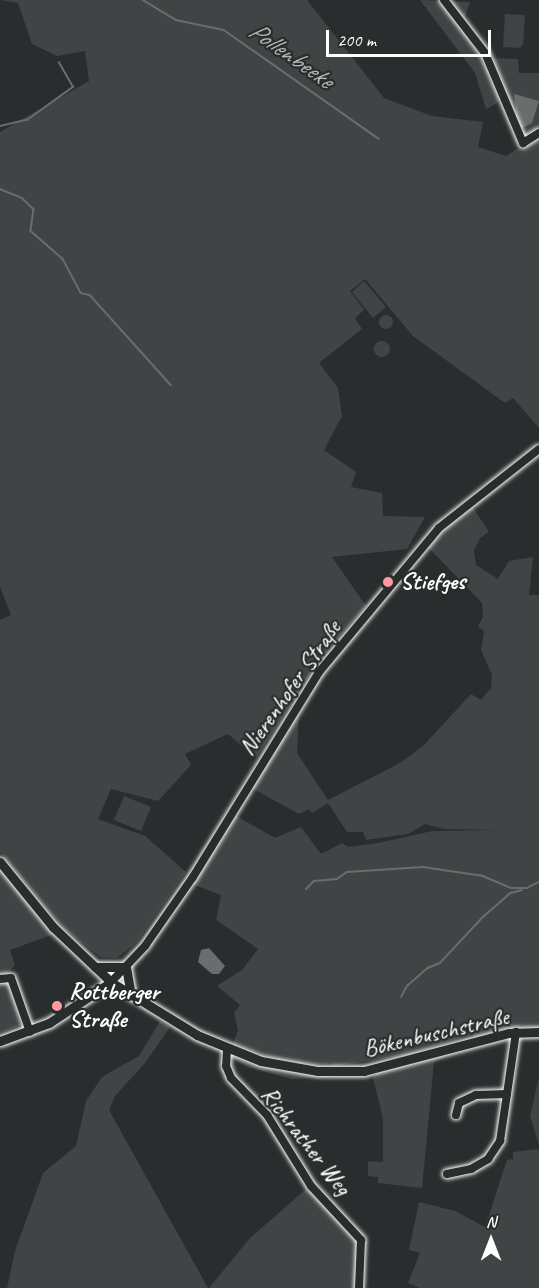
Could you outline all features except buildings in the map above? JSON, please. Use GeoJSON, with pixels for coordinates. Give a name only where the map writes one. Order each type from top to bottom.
{"type":"FeatureCollection","features":[{"type":"Feature","properties":{"kind":"main road"},"geometry":{"type":"LineString","coordinates":[[0,862],[53,927],[111,982],[93,996],[30,1032],[0,1041]]}},
{"type":"Feature","properties":{"kind":"main road"},"geometry":{"type":"LineString","coordinates":[[95,967],[126,967],[132,997]]}},
{"type":"Feature","properties":{"kind":"main road"},"geometry":{"type":"LineString","coordinates":[[93,996],[98,983],[95,967]]}},
{"type":"Feature","properties":{"kind":"main road","name":"Bökenbuschstraße"},"geometry":{"type":"LineString","coordinates":[[111,982],[132,997],[227,1049],[281,1066],[346,1072],[399,1064],[516,1032],[539,1032]]}},
{"type":"Feature","properties":{"kind":"street"},"geometry":{"type":"LineString","coordinates":[[444,0],[485,52],[523,143],[539,133]]}},
{"type":"Feature","properties":{"kind":"street","name":"Nierenhofer Straße"},"geometry":{"type":"LineString","coordinates":[[111,982],[126,967],[193,877],[319,672],[439,528],[539,449]]}},
{"type":"Feature","properties":{"kind":"street"},"geometry":{"type":"LineString","coordinates":[[0,979],[10,978],[30,1032]]}},
{"type":"Feature","properties":{"kind":"street"},"geometry":{"type":"LineString","coordinates":[[447,1174],[471,1169],[488,1159],[500,1141],[516,1032]]}},
{"type":"Feature","properties":{"kind":"street","name":"Richrather Weg"},"geometry":{"type":"LineString","coordinates":[[227,1049],[231,1078],[267,1115],[317,1193],[361,1239],[358,1288]]}},
{"type":"Feature","properties":{"kind":"street"},"geometry":{"type":"LineString","coordinates":[[456,1115],[459,1103],[476,1095],[507,1094]]}},
{"type":"Feature","properties":{"kind":"shaded area"},"geometry":{"type":"Polygon","coordinates":[[[0,0],[307,0],[384,98],[432,116],[483,122],[478,147],[506,156],[539,135],[539,428],[513,398],[505,403],[413,336],[365,279],[350,291],[364,310],[355,318],[362,329],[319,363],[338,388],[342,416],[324,450],[356,472],[351,487],[382,493],[383,516],[425,517],[407,549],[332,557],[366,606],[320,658],[256,758],[228,734],[185,754],[191,765],[158,801],[111,789],[98,819],[145,836],[186,872],[136,943],[117,958],[101,957],[63,928],[0,852],[0,620],[11,615],[0,587],[0,132],[89,81],[85,51],[57,56],[32,44],[18,3],[0,0]]]}},
{"type":"Feature","properties":{"kind":"shaded area"},"geometry":{"type":"Polygon","coordinates":[[[420,0],[470,2],[462,27],[502,95],[497,103],[486,109],[475,73],[420,0]]]}},
{"type":"Feature","properties":{"kind":"shaded area"},"geometry":{"type":"Polygon","coordinates":[[[505,14],[525,15],[523,45],[519,48],[503,47],[505,14]]]}},
{"type":"Feature","properties":{"kind":"shaded area"},"geometry":{"type":"Polygon","coordinates":[[[491,58],[518,59],[519,73],[539,73],[539,130],[523,140],[491,58]]]}},
{"type":"Feature","properties":{"kind":"shaded area"},"geometry":{"type":"Polygon","coordinates":[[[514,94],[539,101],[532,123],[522,128],[517,119],[514,94]]]}},
{"type":"Feature","properties":{"kind":"shaded area"},"geometry":{"type":"Polygon","coordinates":[[[364,281],[386,307],[373,318],[352,292],[364,281]]]}},
{"type":"Feature","properties":{"kind":"shaded area"},"geometry":{"type":"Polygon","coordinates":[[[383,315],[389,315],[393,322],[389,329],[383,329],[379,325],[379,319],[383,315]]]}},
{"type":"Feature","properties":{"kind":"shaded area"},"geometry":{"type":"Polygon","coordinates":[[[382,341],[388,343],[390,349],[388,355],[382,357],[376,355],[374,349],[376,343],[382,341]]]}},
{"type":"Feature","properties":{"kind":"shaded area"},"geometry":{"type":"Polygon","coordinates":[[[472,506],[489,532],[480,538],[474,550],[476,565],[498,579],[509,561],[533,557],[529,595],[539,595],[539,1029],[474,1038],[471,1029],[472,1034],[409,1055],[333,1066],[332,1063],[314,1065],[273,1058],[233,1044],[238,1030],[234,1013],[240,1005],[217,986],[242,970],[258,949],[216,920],[221,895],[192,884],[233,814],[275,838],[301,827],[321,854],[342,843],[348,847],[378,843],[432,831],[498,830],[444,829],[425,824],[408,834],[366,840],[363,832],[347,832],[328,803],[312,813],[309,809],[299,814],[250,787],[299,708],[297,753],[328,800],[400,763],[423,746],[471,694],[481,700],[491,688],[492,675],[481,650],[484,631],[478,626],[483,617],[482,603],[426,545],[472,506]]]}},
{"type":"Feature","properties":{"kind":"shaded area"},"geometry":{"type":"Polygon","coordinates":[[[124,796],[151,807],[141,831],[114,820],[124,796]]]}},
{"type":"Feature","properties":{"kind":"shaded area"},"geometry":{"type":"Polygon","coordinates":[[[0,867],[54,934],[10,950],[15,965],[6,974],[21,1025],[0,1033],[0,867]]]}},
{"type":"Feature","properties":{"kind":"shaded area"},"geometry":{"type":"Polygon","coordinates":[[[209,948],[225,966],[219,974],[212,974],[198,962],[201,950],[209,948]]]}},
{"type":"Feature","properties":{"kind":"shaded area"},"geometry":{"type":"Polygon","coordinates":[[[160,1021],[170,1027],[145,1063],[115,1096],[109,1110],[208,1288],[7,1288],[15,1251],[43,1173],[76,1146],[86,1101],[102,1077],[139,1056],[160,1021]]]}},
{"type":"Feature","properties":{"kind":"shaded area"},"geometry":{"type":"Polygon","coordinates":[[[476,1043],[434,1062],[422,1188],[378,1183],[378,1177],[368,1176],[368,1161],[383,1162],[383,1118],[373,1078],[376,1072],[476,1043]]]}},
{"type":"Feature","properties":{"kind":"shaded area"},"geometry":{"type":"Polygon","coordinates":[[[231,1054],[294,1072],[351,1075],[292,1079],[248,1067],[229,1057],[231,1054]]]}},
{"type":"Feature","properties":{"kind":"shaded area"},"geometry":{"type":"Polygon","coordinates":[[[539,1077],[539,1145],[530,1116],[539,1077]]]}},
{"type":"Feature","properties":{"kind":"shaded area"},"geometry":{"type":"Polygon","coordinates":[[[539,1149],[539,1288],[420,1288],[408,1283],[420,1253],[409,1250],[419,1202],[455,1211],[485,1227],[507,1160],[513,1159],[513,1152],[539,1149]]]}},
{"type":"Feature","properties":{"kind":"shaded area"},"geometry":{"type":"Polygon","coordinates":[[[313,1183],[365,1238],[361,1288],[209,1288],[250,1238],[313,1183]]]}},
{"type":"Feature","properties":{"kind":"waterway","name":"Pollenbeeke"},"geometry":{"type":"LineString","coordinates":[[143,0],[176,20],[224,30],[379,139]]}},
{"type":"Feature","properties":{"kind":"waterway"},"geometry":{"type":"LineString","coordinates":[[0,126],[27,120],[73,87],[59,63]]}},
{"type":"Feature","properties":{"kind":"waterway"},"geometry":{"type":"LineString","coordinates":[[0,189],[22,198],[34,209],[31,231],[63,259],[81,293],[90,295],[171,385]]}},
{"type":"Feature","properties":{"kind":"waterway"},"geometry":{"type":"LineString","coordinates":[[306,889],[314,881],[337,879],[347,872],[423,867],[483,876],[511,888],[527,888],[539,882]]}},
{"type":"Feature","properties":{"kind":"waterway"},"geometry":{"type":"LineString","coordinates":[[401,997],[407,986],[428,968],[440,963],[483,917],[511,893],[522,890]]}},
{"type":"Feature","properties":{"kind":"place","name":"Stiefges"},"geometry":{"type":"Point","coordinates":[388,582]}},
{"type":"Feature","properties":{"kind":"place","name":"Rottberger Straße"},"geometry":{"type":"Point","coordinates":[57,1006]}}]}
